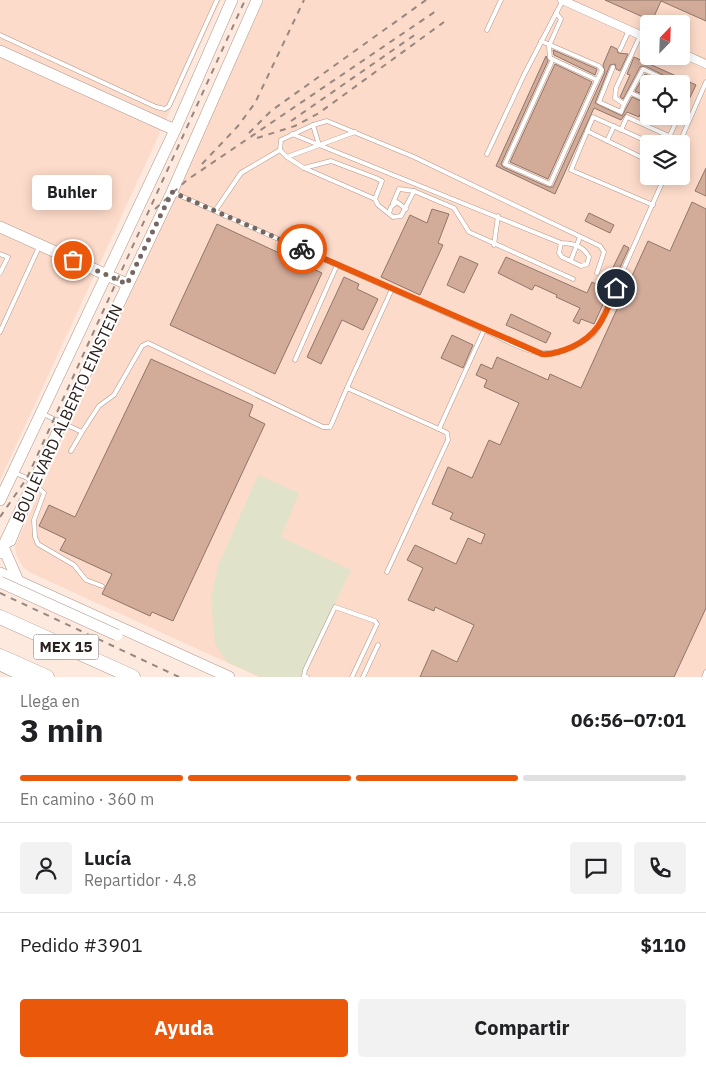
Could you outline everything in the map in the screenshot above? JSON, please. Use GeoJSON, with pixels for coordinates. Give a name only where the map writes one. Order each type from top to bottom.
{"type":"FeatureCollection","features":[{"type":"Feature","properties":{"kind":"highway","name":"MEX 15"},"geometry":{"type":"LineString","coordinates":[[0,617],[133,677]]}},
{"type":"Feature","properties":{"kind":"highway","name":"MEX 15"},"geometry":{"type":"LineString","coordinates":[[0,656],[47,677]]}},
{"type":"Feature","properties":{"kind":"main road","name":"BOULEVARD ALBERTO EINSTEIN"},"geometry":{"type":"LineString","coordinates":[[0,500],[175,130],[232,0]]}},
{"type":"Feature","properties":{"kind":"main road","name":"BOULEVARD ALBERTO EINSTEIN"},"geometry":{"type":"LineString","coordinates":[[3,550],[65,424],[127,284],[172,192],[257,0]]}},
{"type":"Feature","properties":{"kind":"main road"},"geometry":{"type":"LineString","coordinates":[[0,51],[175,130]]}},
{"type":"Feature","properties":{"kind":"main road"},"geometry":{"type":"LineString","coordinates":[[0,227],[127,284]]}},
{"type":"Feature","properties":{"kind":"main road"},"geometry":{"type":"LineString","coordinates":[[3,550],[18,581]]}},
{"type":"Feature","properties":{"kind":"main road"},"geometry":{"type":"LineString","coordinates":[[0,573],[229,677]]}},
{"type":"Feature","properties":{"kind":"main road"},"geometry":{"type":"LineString","coordinates":[[0,583],[18,581]]}},
{"type":"Feature","properties":{"kind":"main road"},"geometry":{"type":"LineString","coordinates":[[0,583],[200,672],[218,677]]}},
{"type":"Feature","properties":{"kind":"main road"},"geometry":{"type":"LineString","coordinates":[[0,665],[25,677]]}},
{"type":"Feature","properties":{"kind":"street"},"geometry":{"type":"LineString","coordinates":[[562,0],[640,35]]}},
{"type":"Feature","properties":{"kind":"street"},"geometry":{"type":"LineString","coordinates":[[690,57],[706,64]]}},
{"type":"Feature","properties":{"kind":"lane"},"geometry":{"type":"LineString","coordinates":[[0,35],[156,107],[165,109],[169,106],[216,0]]}},
{"type":"Feature","properties":{"kind":"lane"},"geometry":{"type":"LineString","coordinates":[[487,30],[501,0]]}},
{"type":"Feature","properties":{"kind":"lane"},"geometry":{"type":"LineString","coordinates":[[487,154],[562,0]]}},
{"type":"Feature","properties":{"kind":"lane"},"geometry":{"type":"LineString","coordinates":[[556,13],[561,19],[548,54],[553,59],[597,80]]}},
{"type":"Feature","properties":{"kind":"lane"},"geometry":{"type":"LineString","coordinates":[[620,50],[628,30]]}},
{"type":"Feature","properties":{"kind":"lane"},"geometry":{"type":"LineString","coordinates":[[624,104],[618,102],[614,94],[640,35]]}},
{"type":"Feature","properties":{"kind":"lane"},"geometry":{"type":"LineString","coordinates":[[541,41],[599,66],[602,70],[550,184],[505,164],[553,59]]}},
{"type":"Feature","properties":{"kind":"lane"},"geometry":{"type":"LineString","coordinates":[[613,67],[599,102],[621,112],[643,69],[656,75]]}},
{"type":"Feature","properties":{"kind":"lane"},"geometry":{"type":"LineString","coordinates":[[683,135],[706,82]]}},
{"type":"Feature","properties":{"kind":"lane"},"geometry":{"type":"LineString","coordinates":[[631,93],[640,97]]}},
{"type":"Feature","properties":{"kind":"lane"},"geometry":{"type":"LineString","coordinates":[[640,138],[593,117],[571,170],[653,205]]}},
{"type":"Feature","properties":{"kind":"lane"},"geometry":{"type":"LineString","coordinates":[[621,130],[627,117],[667,135]]}},
{"type":"Feature","properties":{"kind":"lane"},"geometry":{"type":"LineString","coordinates":[[280,150],[281,140],[313,125],[327,121],[356,132],[414,157],[600,246],[604,252],[597,273]]}},
{"type":"Feature","properties":{"kind":"lane"},"geometry":{"type":"LineString","coordinates":[[313,125],[320,145]]}},
{"type":"Feature","properties":{"kind":"lane"},"geometry":{"type":"LineString","coordinates":[[607,141],[614,126]]}},
{"type":"Feature","properties":{"kind":"lane"},"geometry":{"type":"LineString","coordinates":[[587,131],[640,157]]}},
{"type":"Feature","properties":{"kind":"lane"},"geometry":{"type":"LineString","coordinates":[[287,157],[356,132]]}},
{"type":"Feature","properties":{"kind":"lane"},"geometry":{"type":"LineString","coordinates":[[292,134],[561,243],[578,246],[585,250],[589,257],[587,264],[581,266],[562,257],[559,253],[561,243]]}},
{"type":"Feature","properties":{"kind":"lane"},"geometry":{"type":"LineString","coordinates":[[215,211],[241,173],[280,150]]}},
{"type":"Feature","properties":{"kind":"lane"},"geometry":{"type":"LineString","coordinates":[[280,150],[304,168],[375,199],[378,205],[393,217],[401,216],[414,191]]}},
{"type":"Feature","properties":{"kind":"lane"},"geometry":{"type":"LineString","coordinates":[[304,168],[331,161],[382,181]]}},
{"type":"Feature","properties":{"kind":"lane"},"geometry":{"type":"LineString","coordinates":[[375,199],[386,172]]}},
{"type":"Feature","properties":{"kind":"lane"},"geometry":{"type":"LineString","coordinates":[[172,192],[532,351],[548,355],[567,350],[592,336],[602,322],[661,185]]}},
{"type":"Feature","properties":{"kind":"lane"},"geometry":{"type":"LineString","coordinates":[[389,213],[399,189],[414,191],[454,208],[469,232],[573,279]]}},
{"type":"Feature","properties":{"kind":"lane"},"geometry":{"type":"LineString","coordinates":[[393,204],[400,203],[406,209]]}},
{"type":"Feature","properties":{"kind":"lane"},"geometry":{"type":"LineString","coordinates":[[494,244],[498,216]]}},
{"type":"Feature","properties":{"kind":"lane"},"geometry":{"type":"LineString","coordinates":[[571,260],[580,237]]}},
{"type":"Feature","properties":{"kind":"lane"},"geometry":{"type":"LineString","coordinates":[[0,332],[40,245]]}},
{"type":"Feature","properties":{"kind":"lane"},"geometry":{"type":"LineString","coordinates":[[0,254],[8,257],[0,273]]}},
{"type":"Feature","properties":{"kind":"lane"},"geometry":{"type":"LineString","coordinates":[[295,360],[338,265]]}},
{"type":"Feature","properties":{"kind":"lane"},"geometry":{"type":"LineString","coordinates":[[71,451],[99,406],[116,393],[142,346],[146,343],[324,427],[330,427],[392,289]]}},
{"type":"Feature","properties":{"kind":"lane"},"geometry":{"type":"LineString","coordinates":[[439,429],[484,330]]}},
{"type":"Feature","properties":{"kind":"lane"},"geometry":{"type":"LineString","coordinates":[[347,388],[447,433],[448,440],[387,572]]}},
{"type":"Feature","properties":{"kind":"lane"},"geometry":{"type":"LineString","coordinates":[[41,413],[82,432]]}},
{"type":"Feature","properties":{"kind":"lane"},"geometry":{"type":"LineString","coordinates":[[13,472],[35,484],[44,493],[34,520],[35,537],[38,544],[74,565],[86,580],[102,586]]}},
{"type":"Feature","properties":{"kind":"lane"},"geometry":{"type":"LineString","coordinates":[[307,677],[304,674],[305,670],[336,607],[377,624],[352,677]]}},
{"type":"Feature","properties":{"kind":"lane"},"geometry":{"type":"LineString","coordinates":[[363,677],[378,645]]}},
{"type":"Feature","properties":{"kind":"lane"},"geometry":{"type":"LineString","coordinates":[[704,677],[706,672]]}},
{"type":"Feature","properties":{"kind":"shaded area"},"geometry":{"type":"Polygon","coordinates":[[[0,0],[221,0],[0,480],[0,0]]]}},
{"type":"Feature","properties":{"kind":"shaded area"},"geometry":{"type":"Polygon","coordinates":[[[264,0],[706,0],[706,677],[259,677],[29,572],[23,567],[16,554],[15,546],[264,0]]]}},
{"type":"Feature","properties":{"kind":"green space"},"geometry":{"type":"Polygon","coordinates":[[[258,475],[299,493],[281,537],[351,570],[300,677],[261,677],[227,662],[215,644],[211,598],[218,566],[258,475]]]}},
{"type":"Feature","properties":{"kind":"building"},"geometry":{"type":"Polygon","coordinates":[[[605,0],[706,0],[706,21],[661,1],[655,15],[640,16],[605,0]]]}},
{"type":"Feature","properties":{"kind":"building"},"geometry":{"type":"Polygon","coordinates":[[[611,46],[617,49],[618,53],[628,54],[620,71],[616,69],[615,64],[610,65],[595,103],[622,116],[632,97],[640,101],[639,117],[627,112],[621,120],[594,108],[555,194],[496,166],[546,56],[548,61],[501,164],[503,167],[548,187],[553,187],[605,72],[603,65],[611,46]]]}},
{"type":"Feature","properties":{"kind":"building"},"geometry":{"type":"Polygon","coordinates":[[[553,50],[597,69],[595,75],[554,55],[553,50]]]}},
{"type":"Feature","properties":{"kind":"building"},"geometry":{"type":"Polygon","coordinates":[[[634,57],[640,60],[640,65],[652,65],[674,75],[663,75],[645,66],[640,67],[623,99],[620,97],[630,75],[627,74],[634,57]]]}},
{"type":"Feature","properties":{"kind":"building"},"geometry":{"type":"Polygon","coordinates":[[[555,64],[592,82],[548,179],[510,162],[555,64]]]}},
{"type":"Feature","properties":{"kind":"building"},"geometry":{"type":"Polygon","coordinates":[[[640,82],[640,93],[635,91],[640,82]]]}},
{"type":"Feature","properties":{"kind":"building"},"geometry":{"type":"Polygon","coordinates":[[[690,82],[696,85],[690,97],[690,82]]]}},
{"type":"Feature","properties":{"kind":"building"},"geometry":{"type":"Polygon","coordinates":[[[706,168],[706,196],[695,191],[706,168]]]}},
{"type":"Feature","properties":{"kind":"building"},"geometry":{"type":"Polygon","coordinates":[[[692,202],[706,209],[706,608],[674,677],[420,677],[432,650],[457,662],[474,625],[435,607],[434,611],[408,600],[423,568],[407,560],[415,545],[456,564],[468,538],[481,544],[485,534],[450,519],[453,513],[432,504],[448,467],[472,478],[489,440],[500,445],[519,403],[484,387],[487,380],[476,375],[481,364],[492,369],[497,357],[548,380],[550,374],[581,388],[648,241],[670,251],[692,202]]]}},
{"type":"Feature","properties":{"kind":"building"},"geometry":{"type":"Polygon","coordinates":[[[432,209],[449,214],[438,243],[443,245],[420,295],[381,277],[410,215],[427,223],[432,209]]]}},
{"type":"Feature","properties":{"kind":"building"},"geometry":{"type":"Polygon","coordinates":[[[589,213],[614,225],[610,233],[585,221],[589,213]]]}},
{"type":"Feature","properties":{"kind":"building"},"geometry":{"type":"Polygon","coordinates":[[[217,224],[322,273],[275,374],[170,325],[217,224]]]}},
{"type":"Feature","properties":{"kind":"building"},"geometry":{"type":"Polygon","coordinates":[[[624,245],[629,248],[594,324],[581,319],[579,324],[573,321],[580,308],[556,297],[557,295],[535,285],[532,290],[498,273],[506,257],[587,293],[592,282],[603,288],[624,245]]]}},
{"type":"Feature","properties":{"kind":"building"},"geometry":{"type":"Polygon","coordinates":[[[460,256],[478,264],[464,293],[447,285],[460,256]]]}},
{"type":"Feature","properties":{"kind":"building"},"geometry":{"type":"Polygon","coordinates":[[[344,277],[359,284],[357,289],[378,299],[363,330],[342,320],[321,364],[307,357],[344,277]]]}},
{"type":"Feature","properties":{"kind":"building"},"geometry":{"type":"Polygon","coordinates":[[[511,314],[551,333],[546,343],[506,325],[511,314]]]}},
{"type":"Feature","properties":{"kind":"building"},"geometry":{"type":"Polygon","coordinates":[[[452,335],[473,345],[463,368],[441,358],[452,335]]]}},
{"type":"Feature","properties":{"kind":"building"},"geometry":{"type":"Polygon","coordinates":[[[151,359],[253,405],[249,416],[265,424],[173,621],[152,612],[150,616],[102,594],[112,574],[60,550],[66,539],[39,526],[49,505],[75,517],[151,359]]]}},
{"type":"Feature","properties":{"kind":"railway"},"geometry":{"type":"LineString","coordinates":[[0,517],[27,478],[245,0]]}},
{"type":"Feature","properties":{"kind":"railway"},"geometry":{"type":"LineString","coordinates":[[202,164],[238,126],[255,103],[304,0]]}},
{"type":"Feature","properties":{"kind":"railway"},"geometry":{"type":"LineString","coordinates":[[249,133],[271,111],[426,0]]}},
{"type":"Feature","properties":{"kind":"railway"},"geometry":{"type":"LineString","coordinates":[[155,209],[187,180],[436,11]]}},
{"type":"Feature","properties":{"kind":"railway"},"geometry":{"type":"LineString","coordinates":[[257,138],[295,126],[319,113],[444,22]]}},
{"type":"Feature","properties":{"kind":"railway"},"geometry":{"type":"LineString","coordinates":[[291,121],[416,34]]}},
{"type":"Feature","properties":{"kind":"railway"},"geometry":{"type":"LineString","coordinates":[[0,593],[179,677]]}},
{"type":"Feature","properties":{"kind":"way so far"},"geometry":{"type":"LineString","coordinates":[[73,260],[127,284],[172,192],[302,249]]}},
{"type":"Feature","properties":{"kind":"place","name":"Buhler"},"geometry":{"type":"Point","coordinates":[73,260]}},
{"type":"Feature","properties":{"kind":"route"},"geometry":{"type":"LineString","coordinates":[[302,249],[532,351],[548,355],[567,350],[592,336],[602,322],[616,288]]}}]}
